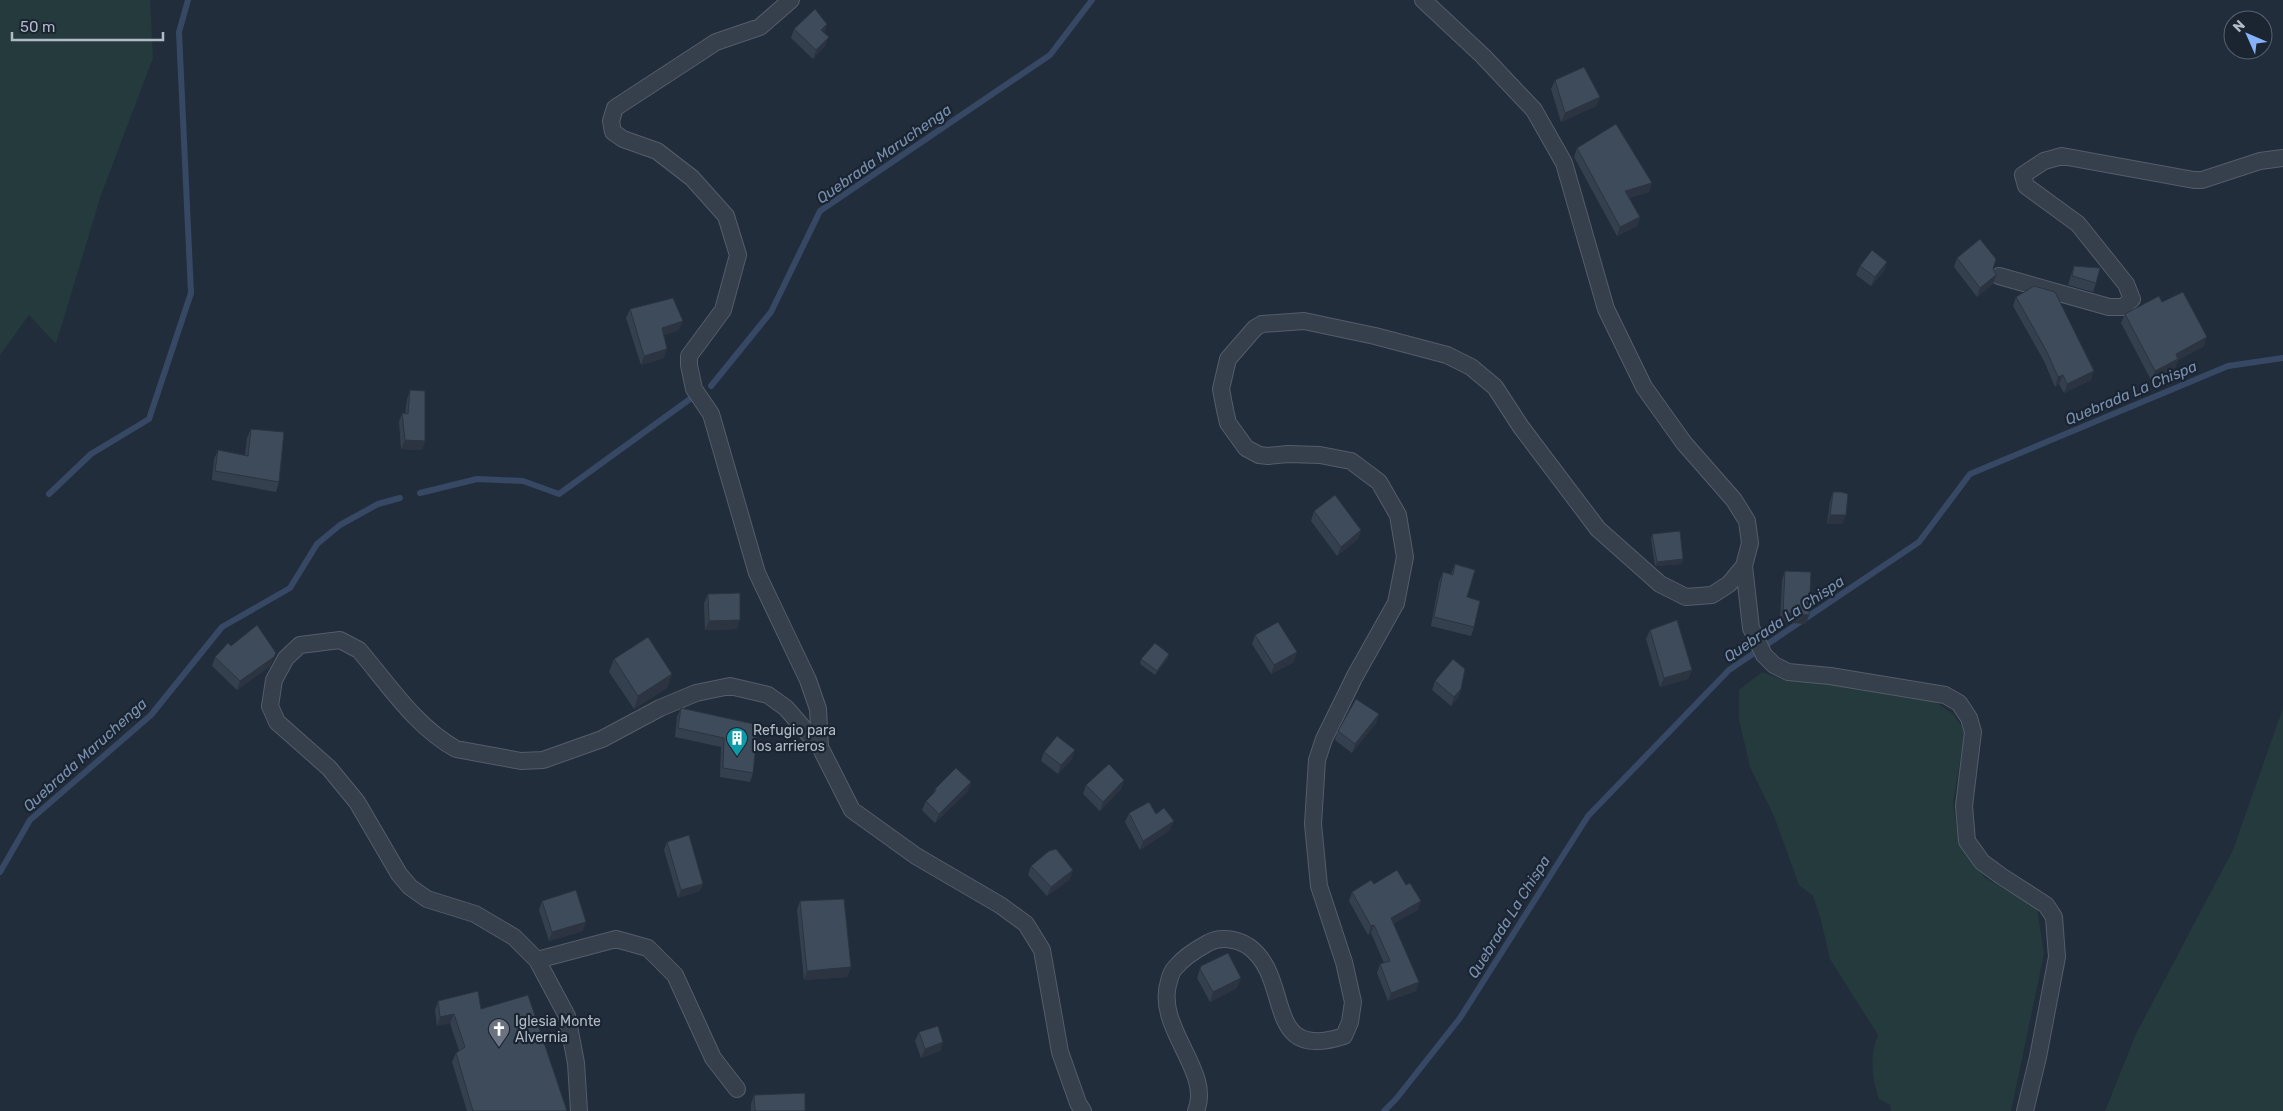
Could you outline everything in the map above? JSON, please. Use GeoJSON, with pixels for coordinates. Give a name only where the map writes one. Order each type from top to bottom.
{"type":"FeatureCollection","features":[{"type":"Feature","properties":{"kind":"street"},"geometry":{"type":"LineString","coordinates":[[790,0],[760,27],[716,42],[615,108],[611,121],[613,132],[623,139],[657,151],[692,178],[726,216],[738,255],[723,310],[689,356],[689,365],[694,389],[711,414],[757,573],[808,680],[818,709],[820,746]]}},
{"type":"Feature","properties":{"kind":"street"},"geometry":{"type":"LineString","coordinates":[[1423,0],[1483,56],[1534,110],[1564,164],[1606,309],[1644,387],[1684,443],[1734,500],[1748,521],[1750,543],[1744,566],[1751,628],[1764,654],[1774,665],[1788,672],[1830,676],[1945,695],[1959,703],[1969,718],[1974,732],[1964,806],[1967,841],[1982,862],[2046,905],[2054,917],[2057,957],[2038,1057],[2024,1111]]}},
{"type":"Feature","properties":{"kind":"street"},"geometry":{"type":"LineString","coordinates":[[1999,276],[2109,307],[2122,307],[2132,299],[2126,284],[2078,224],[2026,186],[2024,175],[2044,161],[2062,156],[2202,180],[2260,161],[2283,158]]}},
{"type":"Feature","properties":{"kind":"street"},"geometry":{"type":"LineString","coordinates":[[1196,1111],[1199,1105],[1198,1083],[1172,1025],[1166,996],[1174,968],[1206,944],[1218,940],[1237,940],[1256,952],[1266,965],[1282,1014],[1289,1029],[1296,1036],[1318,1042],[1327,1042],[1344,1036],[1350,1022],[1353,1002],[1344,962],[1319,886],[1313,824],[1317,760],[1324,739],[1355,676],[1396,603],[1405,557],[1398,515],[1379,482],[1351,461],[1320,455],[1259,455],[1246,448],[1235,434],[1228,423],[1221,389],[1228,359],[1255,328],[1262,324],[1304,321],[1375,336],[1447,355],[1471,367],[1495,387],[1522,427],[1598,528],[1660,584],[1686,597],[1712,595],[1729,584],[1744,566]]}},
{"type":"Feature","properties":{"kind":"street"},"geometry":{"type":"LineString","coordinates":[[579,1111],[576,1063],[567,1016],[537,960],[514,937],[475,914],[427,899],[410,887],[399,874],[357,802],[335,775],[276,722],[270,706],[274,680],[286,658],[300,645],[340,640],[350,644],[359,650],[410,714],[456,749],[521,762],[544,760],[602,740],[660,708],[696,693],[730,686],[768,694],[786,708],[820,746],[852,810],[916,856],[1000,905],[1026,924],[1042,950],[1060,1052],[1078,1102],[1084,1111]]}},
{"type":"Feature","properties":{"kind":"street"},"geometry":{"type":"LineString","coordinates":[[537,960],[616,939],[648,948],[675,975],[713,1058],[737,1089]]}},
{"type":"Feature","properties":{"kind":"green space"},"geometry":{"type":"Polygon","coordinates":[[[0,0],[150,0],[153,58],[101,195],[56,344],[29,315],[0,355],[0,0]]]}},
{"type":"Feature","properties":{"kind":"green space"},"geometry":{"type":"Polygon","coordinates":[[[1762,672],[1783,680],[1817,682],[1901,697],[1931,699],[1953,714],[1965,731],[1953,803],[1959,843],[1985,878],[2037,908],[2044,954],[2011,1111],[1891,1111],[1890,1105],[1879,1099],[1872,1067],[1873,1051],[1878,1035],[1830,959],[1813,896],[1799,885],[1774,816],[1750,767],[1739,719],[1739,690],[1762,672]]]}},
{"type":"Feature","properties":{"kind":"green space"},"geometry":{"type":"Polygon","coordinates":[[[2283,708],[2283,1111],[2105,1111],[2136,1034],[2233,850],[2283,708]]]}},
{"type":"Feature","properties":{"kind":"building"},"geometry":{"type":"Polygon","coordinates":[[[815,9],[827,24],[821,30],[829,37],[816,50],[794,29],[815,9]]]}},
{"type":"Feature","properties":{"kind":"building"},"geometry":{"type":"Polygon","coordinates":[[[1584,67],[1600,97],[1565,113],[1555,80],[1584,67]]]}},
{"type":"Feature","properties":{"kind":"building"},"geometry":{"type":"Polygon","coordinates":[[[1616,124],[1652,183],[1625,191],[1640,217],[1620,227],[1577,148],[1616,124]]]}},
{"type":"Feature","properties":{"kind":"building"},"geometry":{"type":"Polygon","coordinates":[[[1980,239],[1996,259],[1993,269],[1996,275],[1980,288],[1957,258],[1980,239]]]}},
{"type":"Feature","properties":{"kind":"building"},"geometry":{"type":"Polygon","coordinates":[[[1872,250],[1887,262],[1875,277],[1860,266],[1872,250]]]}},
{"type":"Feature","properties":{"kind":"building"},"geometry":{"type":"Polygon","coordinates":[[[2074,266],[2100,268],[2096,283],[2072,276],[2074,266]]]}},
{"type":"Feature","properties":{"kind":"building"},"geometry":{"type":"Polygon","coordinates":[[[2034,286],[2055,292],[2094,371],[2067,384],[2063,375],[2058,377],[2047,352],[2016,297],[2034,286]]]}},
{"type":"Feature","properties":{"kind":"building"},"geometry":{"type":"Polygon","coordinates":[[[2183,292],[2207,337],[2176,354],[2178,359],[2155,371],[2125,314],[2159,296],[2162,302],[2183,292]]]}},
{"type":"Feature","properties":{"kind":"building"},"geometry":{"type":"Polygon","coordinates":[[[673,298],[683,321],[662,328],[667,349],[644,356],[630,309],[673,298]]]}},
{"type":"Feature","properties":{"kind":"building"},"geometry":{"type":"Polygon","coordinates":[[[410,390],[425,391],[425,441],[405,440],[402,413],[408,414],[410,390]]]}},
{"type":"Feature","properties":{"kind":"building"},"geometry":{"type":"Polygon","coordinates":[[[251,429],[284,432],[279,482],[215,471],[218,450],[248,456],[251,429]]]}},
{"type":"Feature","properties":{"kind":"building"},"geometry":{"type":"Polygon","coordinates":[[[1833,492],[1848,494],[1846,515],[1830,515],[1833,492]]]}},
{"type":"Feature","properties":{"kind":"building"},"geometry":{"type":"Polygon","coordinates":[[[1335,495],[1361,530],[1341,547],[1314,511],[1335,495]]]}},
{"type":"Feature","properties":{"kind":"building"},"geometry":{"type":"Polygon","coordinates":[[[1680,531],[1683,559],[1657,562],[1652,534],[1680,531]]]}},
{"type":"Feature","properties":{"kind":"building"},"geometry":{"type":"Polygon","coordinates":[[[1455,564],[1475,570],[1467,597],[1480,601],[1474,627],[1434,617],[1443,572],[1453,575],[1455,564]]]}},
{"type":"Feature","properties":{"kind":"building"},"geometry":{"type":"Polygon","coordinates":[[[1785,571],[1811,572],[1809,615],[1783,613],[1785,571]]]}},
{"type":"Feature","properties":{"kind":"building"},"geometry":{"type":"Polygon","coordinates":[[[740,593],[740,620],[709,621],[708,594],[740,593]]]}},
{"type":"Feature","properties":{"kind":"building"},"geometry":{"type":"Polygon","coordinates":[[[1677,620],[1692,670],[1664,678],[1650,630],[1677,620]]]}},
{"type":"Feature","properties":{"kind":"building"},"geometry":{"type":"Polygon","coordinates":[[[1278,622],[1297,652],[1274,665],[1255,635],[1278,622]]]}},
{"type":"Feature","properties":{"kind":"building"},"geometry":{"type":"Polygon","coordinates":[[[257,625],[276,653],[274,657],[240,681],[215,657],[228,643],[231,646],[257,625]]]}},
{"type":"Feature","properties":{"kind":"building"},"geometry":{"type":"Polygon","coordinates":[[[648,637],[672,674],[638,696],[614,659],[648,637]]]}},
{"type":"Feature","properties":{"kind":"building"},"geometry":{"type":"Polygon","coordinates":[[[1155,643],[1169,654],[1157,671],[1141,659],[1155,643]]]}},
{"type":"Feature","properties":{"kind":"building"},"geometry":{"type":"Polygon","coordinates":[[[1453,659],[1465,669],[1461,689],[1454,697],[1435,681],[1453,659]]]}},
{"type":"Feature","properties":{"kind":"building"},"geometry":{"type":"Polygon","coordinates":[[[1356,699],[1379,714],[1355,744],[1338,731],[1356,699]]]}},
{"type":"Feature","properties":{"kind":"building","name":"Refugio para los arrieros"},"geometry":{"type":"Polygon","coordinates":[[[681,708],[758,725],[753,773],[723,768],[724,738],[678,728],[681,708]]]}},
{"type":"Feature","properties":{"kind":"building"},"geometry":{"type":"Polygon","coordinates":[[[1057,736],[1075,750],[1061,765],[1044,752],[1057,736]]]}},
{"type":"Feature","properties":{"kind":"building"},"geometry":{"type":"Polygon","coordinates":[[[1109,764],[1124,780],[1103,802],[1086,785],[1109,764]]]}},
{"type":"Feature","properties":{"kind":"building"},"geometry":{"type":"Polygon","coordinates":[[[956,768],[971,782],[939,814],[926,801],[956,768]]]}},
{"type":"Feature","properties":{"kind":"building"},"geometry":{"type":"Polygon","coordinates":[[[1149,802],[1156,814],[1164,808],[1174,821],[1143,841],[1129,813],[1149,802]]]}},
{"type":"Feature","properties":{"kind":"building"},"geometry":{"type":"Polygon","coordinates":[[[689,835],[703,884],[681,890],[667,842],[689,835]]]}},
{"type":"Feature","properties":{"kind":"building"},"geometry":{"type":"Polygon","coordinates":[[[1056,849],[1073,870],[1051,887],[1031,866],[1049,851],[1056,849]]]}},
{"type":"Feature","properties":{"kind":"building"},"geometry":{"type":"Polygon","coordinates":[[[1397,870],[1406,885],[1410,883],[1421,901],[1391,918],[1419,982],[1391,993],[1380,964],[1390,961],[1374,925],[1371,926],[1352,892],[1371,880],[1374,884],[1397,870]]]}},
{"type":"Feature","properties":{"kind":"building"},"geometry":{"type":"Polygon","coordinates":[[[576,890],[586,922],[552,932],[542,901],[576,890]]]}},
{"type":"Feature","properties":{"kind":"building"},"geometry":{"type":"Polygon","coordinates":[[[844,899],[851,967],[807,971],[800,901],[844,899]]]}},
{"type":"Feature","properties":{"kind":"building"},"geometry":{"type":"Polygon","coordinates":[[[1228,953],[1241,978],[1213,992],[1200,969],[1201,966],[1228,953]]]}},
{"type":"Feature","properties":{"kind":"building","name":"Iglesia Monte Alvernia"},"geometry":{"type":"Polygon","coordinates":[[[478,991],[481,1009],[528,995],[567,1111],[473,1111],[456,1053],[465,1047],[454,1014],[440,1017],[438,1001],[478,991]]]}},
{"type":"Feature","properties":{"kind":"building"},"geometry":{"type":"Polygon","coordinates":[[[938,1026],[943,1042],[925,1049],[919,1032],[938,1026]]]}},
{"type":"Feature","properties":{"kind":"building"},"geometry":{"type":"Polygon","coordinates":[[[805,1093],[805,1111],[755,1111],[754,1095],[805,1093]]]}},
{"type":"Feature","properties":{"kind":"waterway"},"geometry":{"type":"LineString","coordinates":[[49,494],[91,454],[149,419],[191,293],[179,32],[188,0]]}},
{"type":"Feature","properties":{"kind":"waterway","name":"Quebrada Maruchenga"},"geometry":{"type":"LineString","coordinates":[[711,386],[771,312],[820,211],[1050,55],[1092,0]]}},
{"type":"Feature","properties":{"kind":"waterway","name":"Quebrada La Chispa"},"geometry":{"type":"LineString","coordinates":[[1384,1111],[1396,1099],[1460,1018],[1588,816],[1729,670],[1919,542],[1970,474],[2228,366],[2283,358]]}},
{"type":"Feature","properties":{"kind":"waterway","name":"Quebrada Maruchenga"},"geometry":{"type":"LineString","coordinates":[[420,493],[477,479],[523,481],[559,494],[690,399]]}},
{"type":"Feature","properties":{"kind":"waterway","name":"Quebrada Maruchenga"},"geometry":{"type":"LineString","coordinates":[[0,872],[30,820],[151,715],[222,627],[290,588],[317,544],[340,525],[378,504],[400,498]]}},
{"type":"Feature","properties":{"kind":"place","name":"Refugio para los arrieros"},"geometry":{"type":"Point","coordinates":[737,757]}},
{"type":"Feature","properties":{"kind":"place","name":"Iglesia Monte Alvernia"},"geometry":{"type":"Point","coordinates":[499,1048]}}]}
